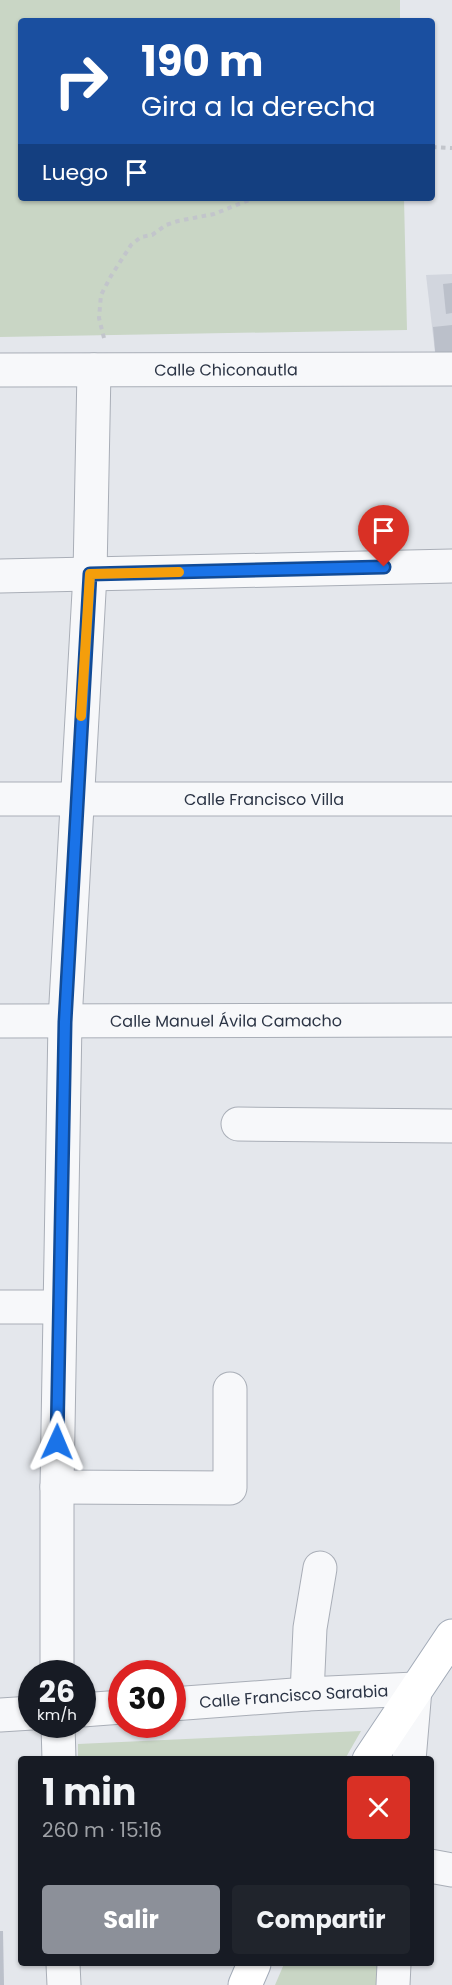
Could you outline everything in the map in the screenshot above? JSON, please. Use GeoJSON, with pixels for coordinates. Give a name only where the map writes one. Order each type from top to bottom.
{"type":"FeatureCollection","features":[{"type":"Feature","properties":{"kind":"main road"},"geometry":{"type":"LineString","coordinates":[[372,1756],[452,1636]]}},
{"type":"Feature","properties":{"kind":"main road"},"geometry":{"type":"LineString","coordinates":[[245,1985],[253,1966]]}},
{"type":"Feature","properties":{"kind":"street","name":"Calle Chiconautla"},"geometry":{"type":"LineString","coordinates":[[0,370],[452,369]]}},
{"type":"Feature","properties":{"kind":"street"},"geometry":{"type":"LineString","coordinates":[[57,1660],[59,1307],[65,1022],[90,574],[94,370]]}},
{"type":"Feature","properties":{"kind":"street"},"geometry":{"type":"LineString","coordinates":[[0,576],[452,566]]}},
{"type":"Feature","properties":{"kind":"street","name":"Calle Francisco Villa"},"geometry":{"type":"LineString","coordinates":[[0,799],[452,799]]}},
{"type":"Feature","properties":{"kind":"street","name":"Calle Manuel Ávila Camacho"},"geometry":{"type":"LineString","coordinates":[[0,1022],[452,1020]]}},
{"type":"Feature","properties":{"kind":"street"},"geometry":{"type":"LineString","coordinates":[[238,1124],[452,1126]]}},
{"type":"Feature","properties":{"kind":"street"},"geometry":{"type":"LineString","coordinates":[[0,1307],[59,1307]]}},
{"type":"Feature","properties":{"kind":"street"},"geometry":{"type":"LineString","coordinates":[[57,1487],[230,1488],[230,1389]]}},
{"type":"Feature","properties":{"kind":"street"},"geometry":{"type":"LineString","coordinates":[[307,1694],[310,1628],[320,1568]]}},
{"type":"Feature","properties":{"kind":"street"},"geometry":{"type":"LineString","coordinates":[[409,1756],[415,1689]]}},
{"type":"Feature","properties":{"kind":"street","name":"Calle Francisco Sarabia"},"geometry":{"type":"LineString","coordinates":[[186,1703],[415,1689]]}},
{"type":"Feature","properties":{"kind":"street"},"geometry":{"type":"LineString","coordinates":[[0,1715],[18,1714]]}},
{"type":"Feature","properties":{"kind":"street"},"geometry":{"type":"LineString","coordinates":[[58,1738],[58,1756]]}},
{"type":"Feature","properties":{"kind":"street"},"geometry":{"type":"LineString","coordinates":[[434,1867],[452,1870]]}},
{"type":"Feature","properties":{"kind":"street"},"geometry":{"type":"LineString","coordinates":[[63,1966],[64,1985]]}},
{"type":"Feature","properties":{"kind":"street"},"geometry":{"type":"LineString","coordinates":[[393,1985],[394,1966]]}},
{"type":"Feature","properties":{"kind":"path"},"geometry":{"type":"LineString","coordinates":[[435,147],[452,148]]}},
{"type":"Feature","properties":{"kind":"path"},"geometry":{"type":"LineString","coordinates":[[94,370],[105,344],[99,318],[102,295],[131,245],[141,237],[152,235],[178,220],[214,214],[246,201]]}},
{"type":"Feature","properties":{"kind":"shaded area"},"geometry":{"type":"Polygon","coordinates":[[[452,274],[452,361],[436,361],[426,275],[452,274]]]}},
{"type":"Feature","properties":{"kind":"green space"},"geometry":{"type":"Polygon","coordinates":[[[0,0],[400,0],[400,18],[18,18],[18,201],[404,201],[407,330],[0,337],[0,0]]]}},
{"type":"Feature","properties":{"kind":"green space"},"geometry":{"type":"Polygon","coordinates":[[[361,1731],[347,1756],[78,1756],[78,1744],[361,1731]]]}},
{"type":"Feature","properties":{"kind":"green space"},"geometry":{"type":"Polygon","coordinates":[[[283,1966],[386,1966],[384,1985],[275,1985],[283,1966]]]}},
{"type":"Feature","properties":{"kind":"building"},"geometry":{"type":"Polygon","coordinates":[[[452,283],[452,313],[446,314],[443,284],[452,283]]]}},
{"type":"Feature","properties":{"kind":"building"},"geometry":{"type":"Polygon","coordinates":[[[452,325],[452,360],[436,361],[433,327],[452,325]]]}},
{"type":"Feature","properties":{"kind":"building"},"geometry":{"type":"Polygon","coordinates":[[[0,1931],[3,1931],[4,1985],[0,1985],[0,1931]]]}},
{"type":"Feature","properties":{"kind":"slow traffic"},"geometry":{"type":"LineString","coordinates":[[81,716],[90,574],[179,572]]}},
{"type":"Feature","properties":{"kind":"route"},"geometry":{"type":"LineString","coordinates":[[57,1442],[65,1022],[90,574],[384,567]]}}]}
